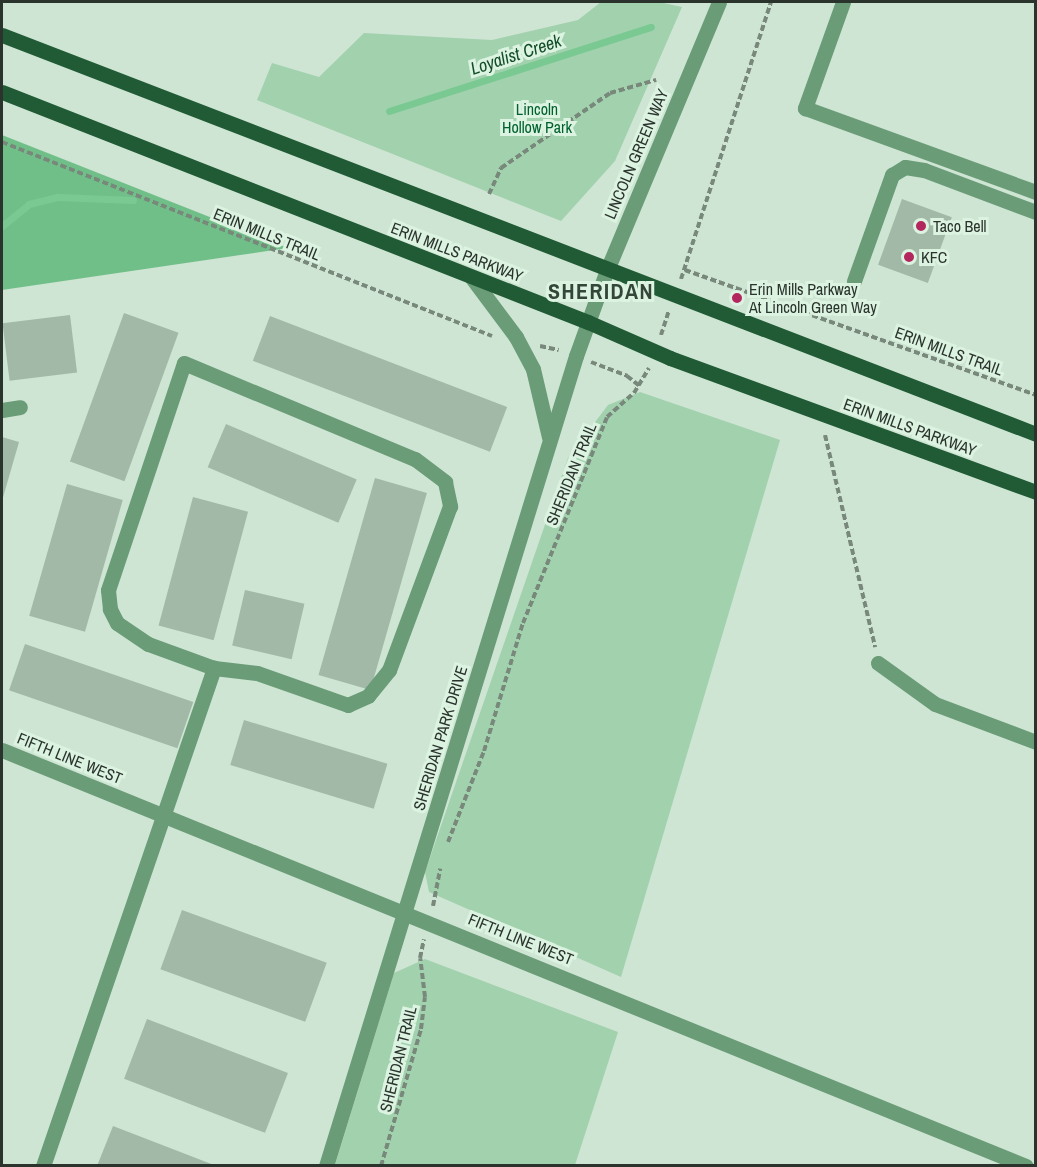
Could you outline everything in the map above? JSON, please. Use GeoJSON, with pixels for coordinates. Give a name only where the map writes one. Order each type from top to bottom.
{"type":"FeatureCollection","features":[{"type":"Feature","properties":{"kind":"main road"},"geometry":{"type":"LineString","coordinates":[[2,35],[674,297],[1035,434]]}},
{"type":"Feature","properties":{"kind":"main road","name":"ERIN MILLS PARKWAY"},"geometry":{"type":"LineString","coordinates":[[2,92],[588,322],[655,352],[1035,492]]}},
{"type":"Feature","properties":{"kind":"street","name":"LINCOLN GREEN WAY"},"geometry":{"type":"LineString","coordinates":[[588,322],[607,270],[719,2]]}},
{"type":"Feature","properties":{"kind":"street"},"geometry":{"type":"LineString","coordinates":[[843,2],[805,108],[1035,192]]}},
{"type":"Feature","properties":{"kind":"street"},"geometry":{"type":"LineString","coordinates":[[854,281],[892,176],[904,166],[924,170],[1035,212]]}},
{"type":"Feature","properties":{"kind":"street"},"geometry":{"type":"LineString","coordinates":[[472,278],[516,337],[532,369],[549,437]]}},
{"type":"Feature","properties":{"kind":"street","name":"SHERIDAN PARK DRIVE"},"geometry":{"type":"LineString","coordinates":[[326,1166],[407,911],[549,437],[588,322]]}},
{"type":"Feature","properties":{"kind":"street"},"geometry":{"type":"LineString","coordinates":[[184,363],[415,459],[445,482],[450,506],[389,670],[368,696],[348,705],[257,673],[214,668],[148,644],[117,623],[110,609],[108,590],[184,363]]}},
{"type":"Feature","properties":{"kind":"street"},"geometry":{"type":"LineString","coordinates":[[2,410],[20,406]]}},
{"type":"Feature","properties":{"kind":"street"},"geometry":{"type":"LineString","coordinates":[[878,663],[935,704],[1035,742]]}},
{"type":"Feature","properties":{"kind":"street"},"geometry":{"type":"LineString","coordinates":[[43,1166],[214,668]]}},
{"type":"Feature","properties":{"kind":"street","name":"FIFTH LINE WEST"},"geometry":{"type":"LineString","coordinates":[[2,750],[407,911],[1026,1166]]}},
{"type":"Feature","properties":{"kind":"path","name":"SHERIDAN TRAIL"},"geometry":{"type":"LineString","coordinates":[[445,850],[484,751],[523,623],[607,417],[640,386],[655,352],[685,270],[771,2]]}},
{"type":"Feature","properties":{"kind":"path"},"geometry":{"type":"LineString","coordinates":[[489,194],[501,168],[592,105],[610,93],[656,80]]}},
{"type":"Feature","properties":{"kind":"path","name":"ERIN MILLS TRAIL"},"geometry":{"type":"LineString","coordinates":[[2,142],[493,336],[500,345]]}},
{"type":"Feature","properties":{"kind":"path","name":"ERIN MILLS TRAIL"},"geometry":{"type":"LineString","coordinates":[[685,270],[1035,395]]}},
{"type":"Feature","properties":{"kind":"path"},"geometry":{"type":"LineString","coordinates":[[627,376],[640,386]]}},
{"type":"Feature","properties":{"kind":"path"},"geometry":{"type":"LineString","coordinates":[[820,414],[878,663]]}},
{"type":"Feature","properties":{"kind":"path"},"geometry":{"type":"LineString","coordinates":[[434,899],[441,861]]}},
{"type":"Feature","properties":{"kind":"path","name":"SHERIDAN TRAIL"},"geometry":{"type":"LineString","coordinates":[[381,1166],[421,1029],[425,997],[420,958]]}},
{"type":"Feature","properties":{"kind":"green space","name":"Lincoln Hollow Park"},"geometry":{"type":"Polygon","coordinates":[[[601,2],[659,2],[682,7],[615,161],[561,221],[257,100],[272,63],[319,77],[364,33],[492,40],[578,20],[601,2]]]}},
{"type":"Feature","properties":{"kind":"green space"},"geometry":{"type":"Polygon","coordinates":[[[2,135],[288,248],[2,290],[2,135]]]}},
{"type":"Feature","properties":{"kind":"green space"},"geometry":{"type":"Polygon","coordinates":[[[640,392],[780,440],[621,977],[429,892],[425,872],[568,458],[608,405],[640,392]]]}},
{"type":"Feature","properties":{"kind":"green space"},"geometry":{"type":"Polygon","coordinates":[[[425,959],[618,1032],[575,1165],[335,1165],[394,973],[425,959]]]}},
{"type":"Feature","properties":{"kind":"building"},"geometry":{"type":"Polygon","coordinates":[[[902,199],[952,217],[928,283],[878,265],[902,199]]]}},
{"type":"Feature","properties":{"kind":"building"},"geometry":{"type":"Polygon","coordinates":[[[124,313],[179,333],[124,481],[70,461],[124,313]]]}},
{"type":"Feature","properties":{"kind":"building"},"geometry":{"type":"Polygon","coordinates":[[[70,315],[77,373],[10,381],[3,323],[70,315]]]}},
{"type":"Feature","properties":{"kind":"building"},"geometry":{"type":"Polygon","coordinates":[[[270,316],[507,407],[490,452],[253,361],[270,316]]]}},
{"type":"Feature","properties":{"kind":"building"},"geometry":{"type":"Polygon","coordinates":[[[226,424],[357,479],[338,523],[208,467],[226,424]]]}},
{"type":"Feature","properties":{"kind":"building"},"geometry":{"type":"Polygon","coordinates":[[[2,437],[19,442],[2,501],[2,437]]]}},
{"type":"Feature","properties":{"kind":"building"},"geometry":{"type":"Polygon","coordinates":[[[375,478],[427,493],[370,690],[318,675],[375,478]]]}},
{"type":"Feature","properties":{"kind":"building"},"geometry":{"type":"Polygon","coordinates":[[[67,484],[123,500],[85,632],[29,616],[67,484]]]}},
{"type":"Feature","properties":{"kind":"building"},"geometry":{"type":"Polygon","coordinates":[[[193,497],[248,512],[214,640],[159,625],[193,497]]]}},
{"type":"Feature","properties":{"kind":"building"},"geometry":{"type":"Polygon","coordinates":[[[245,590],[304,604],[292,659],[232,646],[245,590]]]}},
{"type":"Feature","properties":{"kind":"building"},"geometry":{"type":"Polygon","coordinates":[[[25,644],[193,702],[177,748],[9,690],[25,644]]]}},
{"type":"Feature","properties":{"kind":"building"},"geometry":{"type":"Polygon","coordinates":[[[244,720],[387,764],[374,809],[230,765],[244,720]]]}},
{"type":"Feature","properties":{"kind":"building"},"geometry":{"type":"Polygon","coordinates":[[[182,910],[327,963],[305,1022],[160,969],[182,910]]]}},
{"type":"Feature","properties":{"kind":"building"},"geometry":{"type":"Polygon","coordinates":[[[147,1019],[288,1073],[265,1133],[124,1079],[147,1019]]]}},
{"type":"Feature","properties":{"kind":"building"},"geometry":{"type":"Polygon","coordinates":[[[113,1126],[214,1165],[214,1166],[97,1166],[113,1126]]]}},
{"type":"Feature","properties":{"kind":"waterway","name":"Loyalist Creek"},"geometry":{"type":"LineString","coordinates":[[389,111],[651,27]]}},
{"type":"Feature","properties":{"kind":"waterway","name":"Loyalist Creek"},"geometry":{"type":"LineString","coordinates":[[2,226],[29,204],[58,197],[133,200]]}},
{"type":"Feature","properties":{"kind":"place","name":"Taco Bell"},"geometry":{"type":"Point","coordinates":[921,226]}},
{"type":"Feature","properties":{"kind":"place","name":"KFC"},"geometry":{"type":"Point","coordinates":[909,257]}},
{"type":"Feature","properties":{"kind":"place","name":"Erin Mills Parkway At Lincoln Green Way"},"geometry":{"type":"Point","coordinates":[737,298]}},
{"type":"Feature","properties":{"kind":"district","name":"SHERIDAN"},"geometry":{"type":"Point","coordinates":[601,292]}}]}
